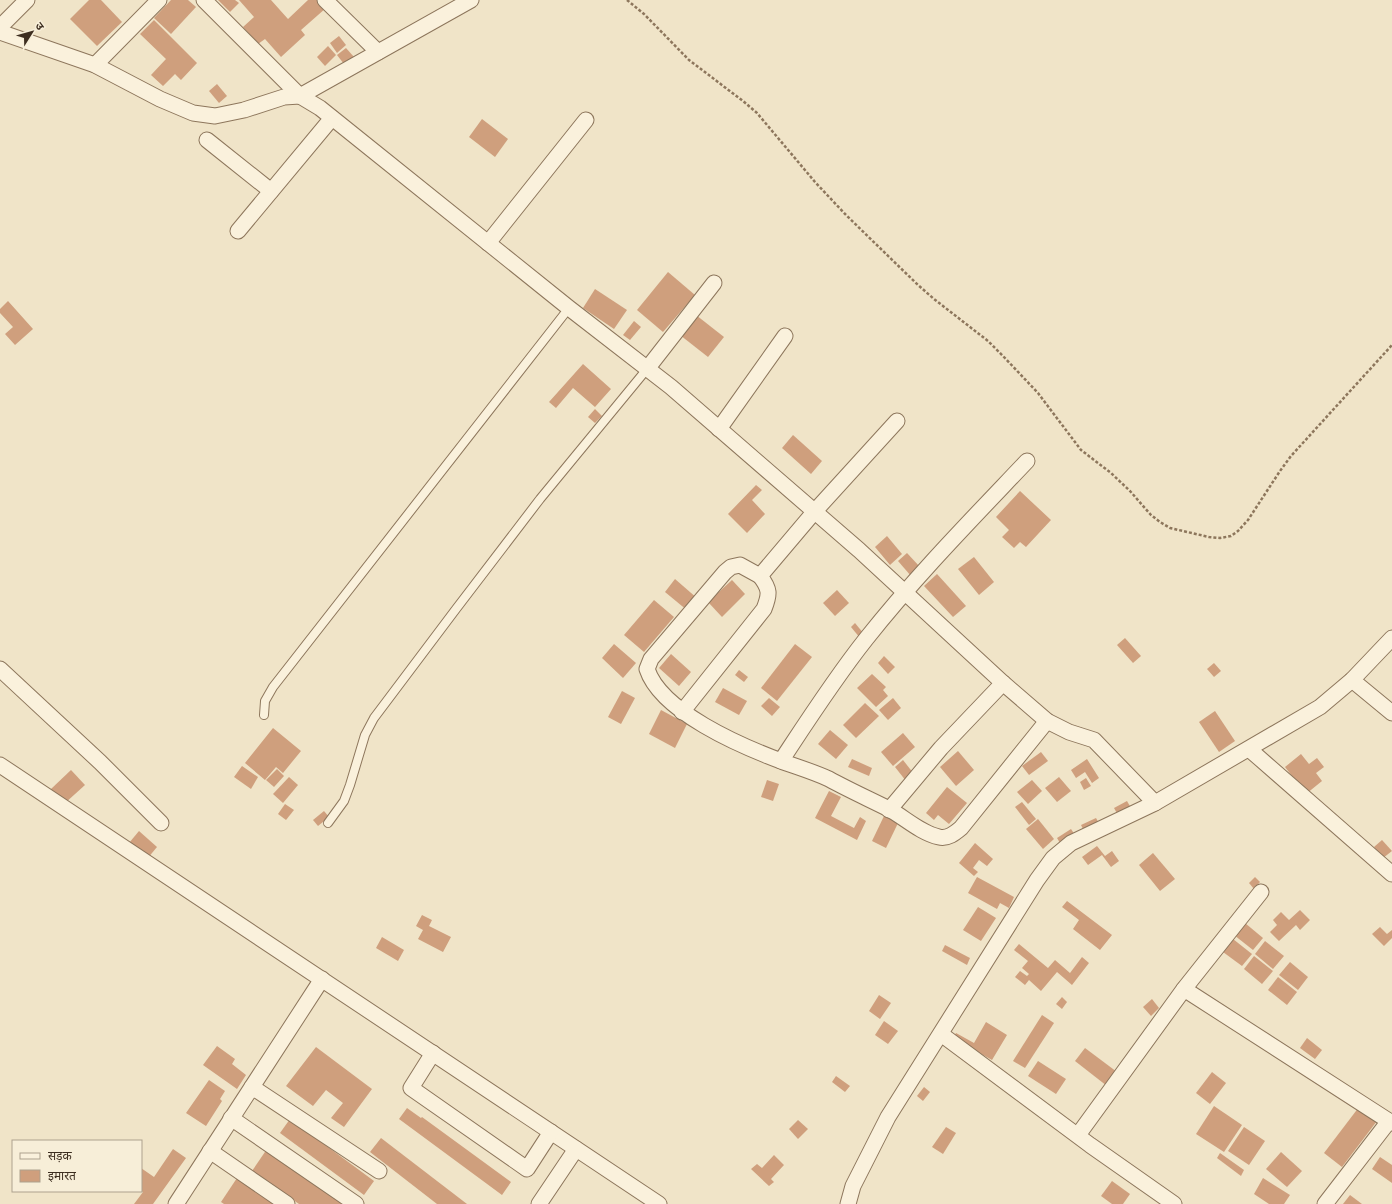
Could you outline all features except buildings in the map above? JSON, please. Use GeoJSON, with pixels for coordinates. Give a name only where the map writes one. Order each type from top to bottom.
{"type":"FeatureCollection","features":[{"type":"Feature","properties":{"kind":"street"},"geometry":{"type":"LineString","coordinates":[[0,27],[27,0]]}},
{"type":"Feature","properties":{"kind":"street"},"geometry":{"type":"LineString","coordinates":[[95,65],[159,0]]}},
{"type":"Feature","properties":{"kind":"street"},"geometry":{"type":"LineString","coordinates":[[204,0],[300,96],[320,108],[569,308],[671,387],[815,510],[904,593],[1047,721],[1069,732],[1094,740],[1155,803]]}},
{"type":"Feature","properties":{"kind":"street"},"geometry":{"type":"LineString","coordinates":[[325,0],[378,52]]}},
{"type":"Feature","properties":{"kind":"street"},"geometry":{"type":"LineString","coordinates":[[0,32],[95,65],[160,99],[193,113],[215,116],[244,110],[284,97],[300,96],[471,0]]}},
{"type":"Feature","properties":{"kind":"street"},"geometry":{"type":"LineString","coordinates":[[238,231],[332,118]]}},
{"type":"Feature","properties":{"kind":"street"},"geometry":{"type":"LineString","coordinates":[[488,243],[586,120]]}},
{"type":"Feature","properties":{"kind":"street"},"geometry":{"type":"LineString","coordinates":[[207,140],[271,191]]}},
{"type":"Feature","properties":{"kind":"street"},"geometry":{"type":"LineString","coordinates":[[647,369],[714,283]]}},
{"type":"Feature","properties":{"kind":"street"},"geometry":{"type":"LineString","coordinates":[[719,429],[785,336]]}},
{"type":"Feature","properties":{"kind":"street"},"geometry":{"type":"LineString","coordinates":[[760,576],[815,510],[897,421]]}},
{"type":"Feature","properties":{"kind":"street"},"geometry":{"type":"LineString","coordinates":[[781,761],[844,668],[904,593],[1027,461]]}},
{"type":"Feature","properties":{"kind":"street"},"geometry":{"type":"LineString","coordinates":[[682,712],[764,609],[769,598],[767,585],[760,576],[740,565],[731,567],[725,572],[651,659],[647,669],[655,685],[682,712],[727,738],[826,778],[889,810],[929,834],[941,837],[952,835],[960,828],[1047,721]]}},
{"type":"Feature","properties":{"kind":"street"},"geometry":{"type":"LineString","coordinates":[[848,1204],[853,1186],[888,1117],[1037,880],[1053,858],[1071,843],[1155,803],[1320,707],[1352,680],[1392,638]]}},
{"type":"Feature","properties":{"kind":"street"},"geometry":{"type":"LineString","coordinates":[[0,669],[100,762],[160,823]]}},
{"type":"Feature","properties":{"kind":"street"},"geometry":{"type":"LineString","coordinates":[[1352,680],[1392,713]]}},
{"type":"Feature","properties":{"kind":"street"},"geometry":{"type":"LineString","coordinates":[[889,810],[941,748],[1003,683]]}},
{"type":"Feature","properties":{"kind":"street"},"geometry":{"type":"LineString","coordinates":[[1249,748],[1392,874]]}},
{"type":"Feature","properties":{"kind":"street"},"geometry":{"type":"LineString","coordinates":[[0,765],[659,1204]]}},
{"type":"Feature","properties":{"kind":"street"},"geometry":{"type":"LineString","coordinates":[[1078,1135],[1184,989],[1261,892]]}},
{"type":"Feature","properties":{"kind":"street"},"geometry":{"type":"LineString","coordinates":[[176,1204],[322,979]]}},
{"type":"Feature","properties":{"kind":"street"},"geometry":{"type":"LineString","coordinates":[[1184,989],[1391,1122],[1325,1204]]}},
{"type":"Feature","properties":{"kind":"street"},"geometry":{"type":"LineString","coordinates":[[941,1034],[1174,1204]]}},
{"type":"Feature","properties":{"kind":"street"},"geometry":{"type":"LineString","coordinates":[[433,1053],[411,1088],[527,1169],[551,1132]]}},
{"type":"Feature","properties":{"kind":"street"},"geometry":{"type":"LineString","coordinates":[[252,1087],[379,1171]]}},
{"type":"Feature","properties":{"kind":"street"},"geometry":{"type":"LineString","coordinates":[[231,1118],[356,1204]]}},
{"type":"Feature","properties":{"kind":"street"},"geometry":{"type":"LineString","coordinates":[[539,1204],[576,1149]]}},
{"type":"Feature","properties":{"kind":"street"},"geometry":{"type":"LineString","coordinates":[[210,1152],[287,1204]]}},
{"type":"Feature","properties":{"kind":"lane"},"geometry":{"type":"LineString","coordinates":[[264,715],[265,702],[272,687],[569,308]]}},
{"type":"Feature","properties":{"kind":"lane"},"geometry":{"type":"LineString","coordinates":[[328,823],[344,801],[365,735],[374,718],[540,499],[647,369]]}},
{"type":"Feature","properties":{"kind":"path"},"geometry":{"type":"LineString","coordinates":[[627,0],[644,14],[689,60],[758,113],[815,182],[846,215],[918,285],[1003,356],[1038,393],[1081,450],[1111,473],[1151,515],[1170,528],[1220,538],[1231,536],[1238,531],[1248,520],[1280,471],[1292,456],[1392,344]]}}]}
